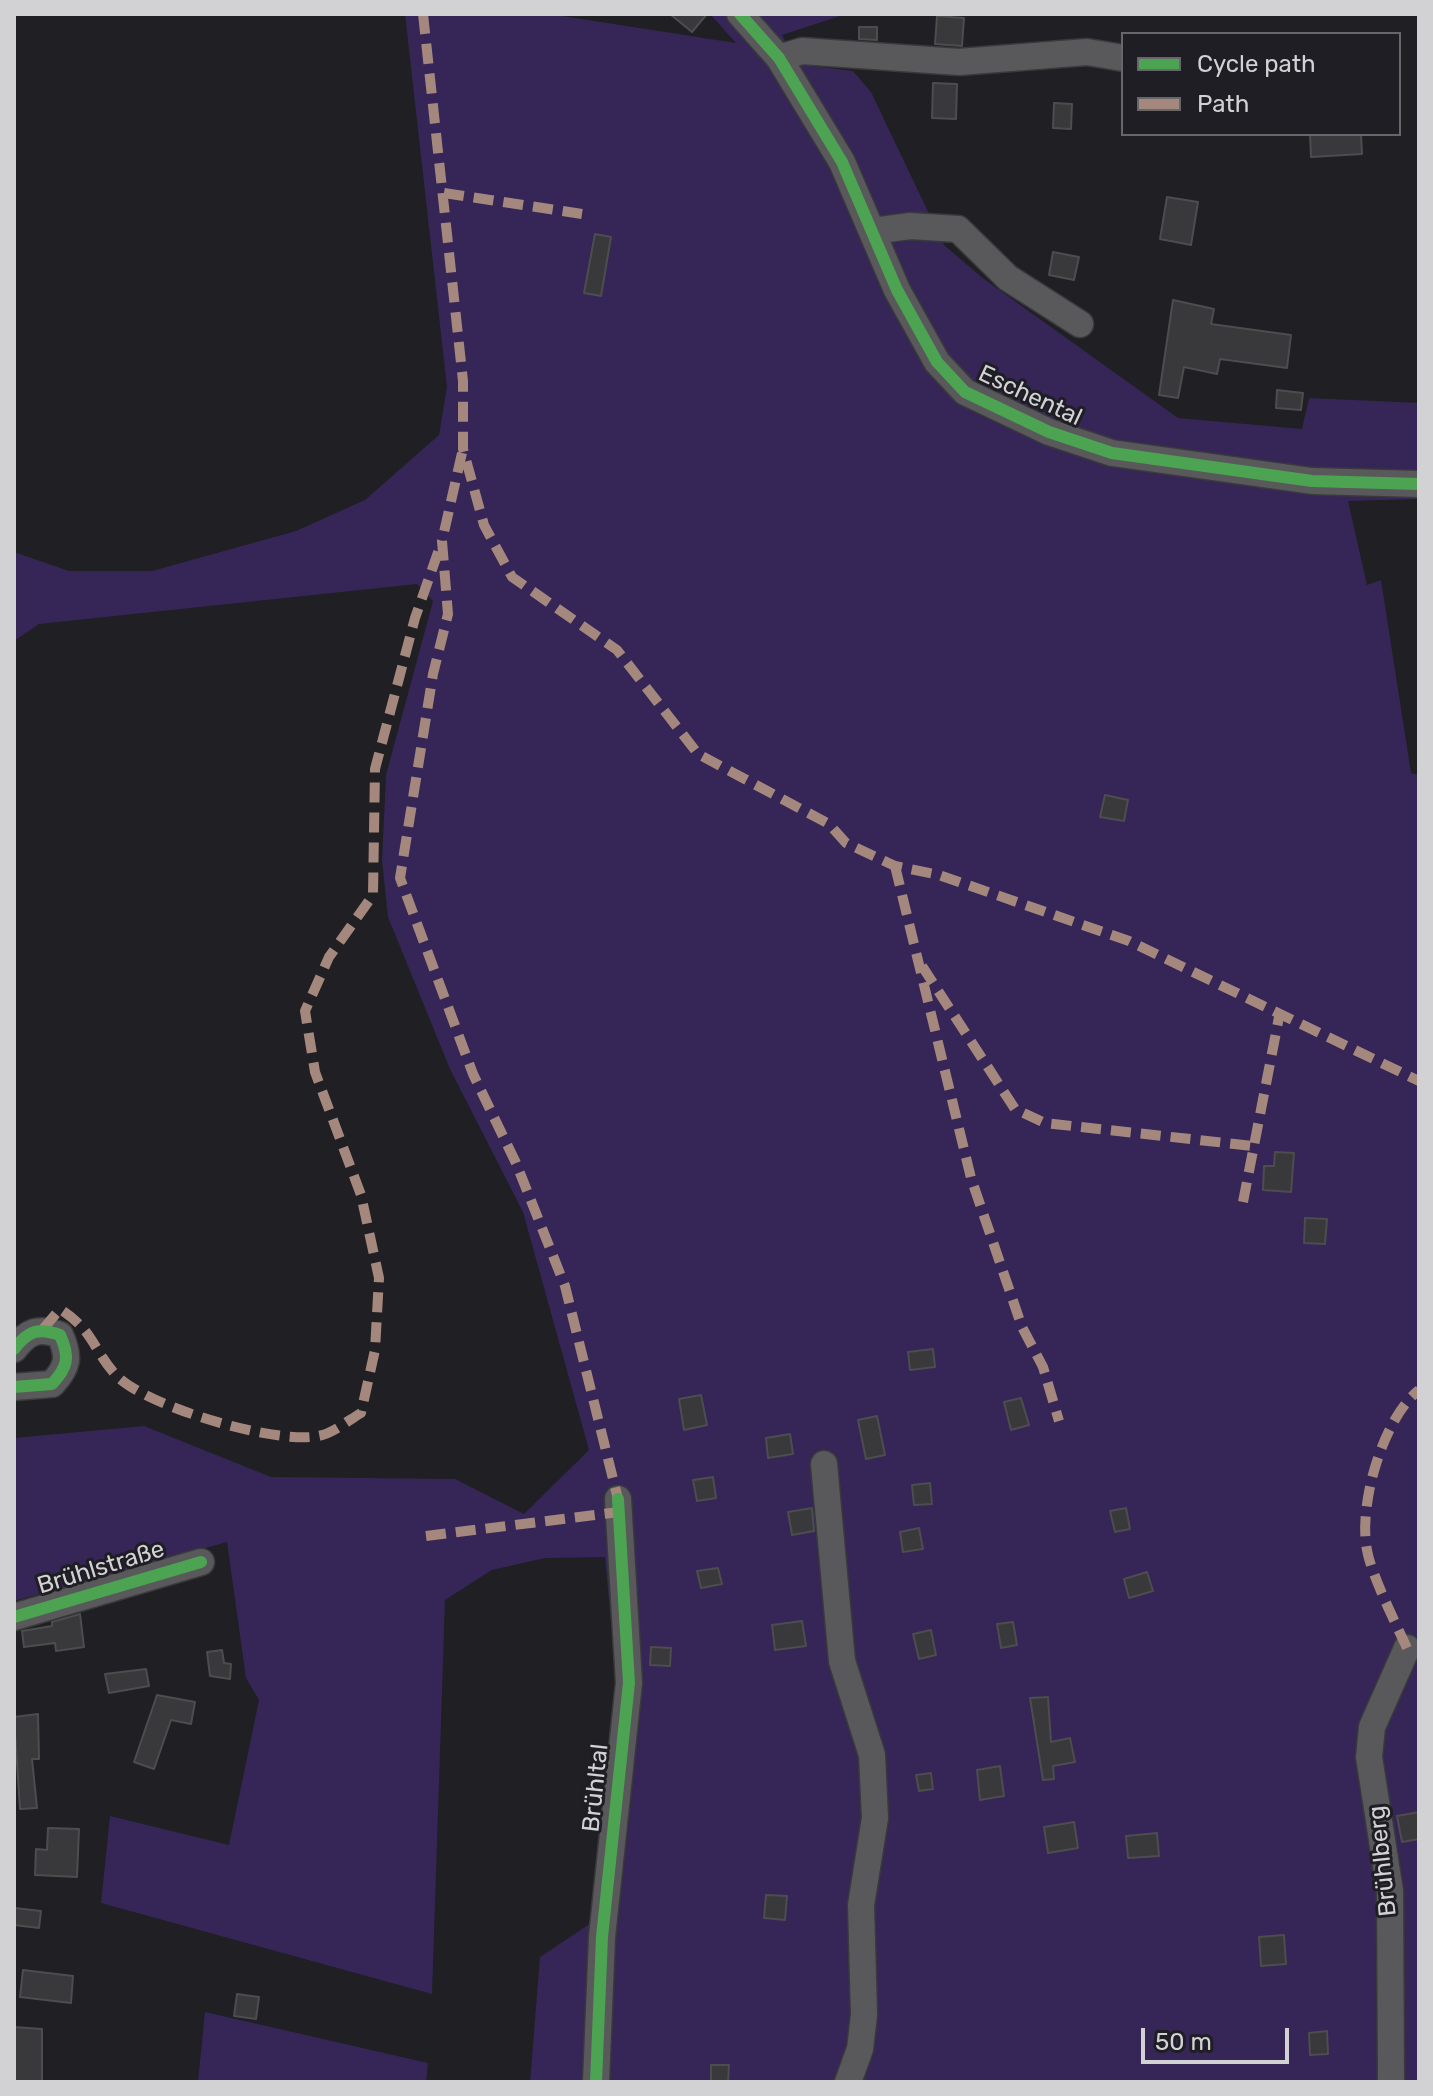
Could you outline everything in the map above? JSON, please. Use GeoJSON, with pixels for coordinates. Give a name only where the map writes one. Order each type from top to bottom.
{"type":"FeatureCollection","features":[{"type":"Feature","properties":{"kind":"street","name":"Eschental"},"geometry":{"type":"LineString","coordinates":[[740,14],[779,58],[842,162],[897,290],[937,362],[965,392],[1049,432],[1112,453],[1312,481],[1419,484]]}},
{"type":"Feature","properties":{"kind":"street"},"geometry":{"type":"LineString","coordinates":[[779,58],[802,51],[959,62],[1087,52],[1121,58]]}},
{"type":"Feature","properties":{"kind":"street"},"geometry":{"type":"LineString","coordinates":[[873,231],[910,226],[958,229],[1008,278],[1080,324]]}},
{"type":"Feature","properties":{"kind":"street"},"geometry":{"type":"LineString","coordinates":[[14,1349],[25,1335],[43,1329],[60,1335],[68,1352],[65,1370],[52,1384],[14,1387]]}},
{"type":"Feature","properties":{"kind":"street"},"geometry":{"type":"LineString","coordinates":[[824,1464],[842,1661],[872,1755],[875,1818],[861,1905],[864,2015],[860,2049],[848,2082]]}},
{"type":"Feature","properties":{"kind":"street","name":"Brühltal"},"geometry":{"type":"LineString","coordinates":[[596,2082],[602,1937],[629,1683],[618,1499]]}},
{"type":"Feature","properties":{"kind":"street","name":"Brühlstraße"},"geometry":{"type":"LineString","coordinates":[[14,1617],[201,1562]]}},
{"type":"Feature","properties":{"kind":"street","name":"Brühlberg"},"geometry":{"type":"LineString","coordinates":[[1391,2082],[1390,1891],[1369,1757],[1372,1727],[1407,1648]]}},
{"type":"Feature","properties":{"kind":"shaded area"},"geometry":{"type":"Polygon","coordinates":[[[405,14],[549,14],[736,43],[710,14],[846,14],[782,35],[797,64],[853,71],[871,92],[944,245],[984,279],[1178,418],[1302,429],[1309,398],[1419,403],[1419,499],[1348,501],[1367,585],[1381,580],[1411,773],[1419,775],[1419,2082],[530,2082],[540,1957],[591,1923],[617,1687],[605,1557],[545,1558],[492,1570],[445,1600],[432,1994],[101,1903],[110,1816],[229,1845],[259,1700],[246,1678],[227,1542],[14,1601],[14,1438],[144,1426],[271,1477],[455,1479],[524,1514],[589,1450],[523,1212],[450,1069],[388,917],[382,860],[386,775],[433,601],[417,584],[39,624],[14,641],[14,552],[69,571],[152,571],[296,531],[365,500],[439,435],[447,387],[405,14]]]}},
{"type":"Feature","properties":{"kind":"shaded area"},"geometry":{"type":"Polygon","coordinates":[[[205,2012],[428,2063],[426,2082],[198,2082],[205,2012]]]}},
{"type":"Feature","properties":{"kind":"building"},"geometry":{"type":"Polygon","coordinates":[[[670,14],[707,14],[692,32],[670,14]]]}},
{"type":"Feature","properties":{"kind":"building"},"geometry":{"type":"Polygon","coordinates":[[[937,16],[964,18],[962,46],[935,44],[937,16]]]}},
{"type":"Feature","properties":{"kind":"building"},"geometry":{"type":"Polygon","coordinates":[[[859,27],[877,27],[877,40],[859,39],[859,27]]]}},
{"type":"Feature","properties":{"kind":"building"},"geometry":{"type":"Polygon","coordinates":[[[933,83],[957,84],[956,119],[932,118],[933,83]]]}},
{"type":"Feature","properties":{"kind":"building"},"geometry":{"type":"Polygon","coordinates":[[[1054,103],[1072,104],[1071,129],[1053,128],[1054,103]]]}},
{"type":"Feature","properties":{"kind":"building"},"geometry":{"type":"Polygon","coordinates":[[[1310,136],[1361,136],[1362,154],[1311,157],[1310,136]]]}},
{"type":"Feature","properties":{"kind":"building"},"geometry":{"type":"Polygon","coordinates":[[[1167,197],[1198,202],[1191,245],[1160,239],[1167,197]]]}},
{"type":"Feature","properties":{"kind":"building"},"geometry":{"type":"Polygon","coordinates":[[[595,234],[611,237],[601,296],[584,293],[595,234]]]}},
{"type":"Feature","properties":{"kind":"building"},"geometry":{"type":"Polygon","coordinates":[[[1053,252],[1079,257],[1074,280],[1049,275],[1053,252]]]}},
{"type":"Feature","properties":{"kind":"building"},"geometry":{"type":"Polygon","coordinates":[[[1173,300],[1214,309],[1211,324],[1291,335],[1287,368],[1220,359],[1217,374],[1184,367],[1178,398],[1159,395],[1173,300]]]}},
{"type":"Feature","properties":{"kind":"building"},"geometry":{"type":"Polygon","coordinates":[[[1277,390],[1303,393],[1301,410],[1276,408],[1277,390]]]}},
{"type":"Feature","properties":{"kind":"building"},"geometry":{"type":"Polygon","coordinates":[[[1105,795],[1128,800],[1124,821],[1100,817],[1105,795]]]}},
{"type":"Feature","properties":{"kind":"building"},"geometry":{"type":"Polygon","coordinates":[[[1275,1152],[1294,1153],[1291,1192],[1263,1190],[1264,1166],[1274,1166],[1275,1152]]]}},
{"type":"Feature","properties":{"kind":"building"},"geometry":{"type":"Polygon","coordinates":[[[1305,1218],[1327,1219],[1325,1244],[1304,1243],[1305,1218]]]}},
{"type":"Feature","properties":{"kind":"building"},"geometry":{"type":"Polygon","coordinates":[[[933,1349],[935,1367],[910,1370],[908,1352],[933,1349]]]}},
{"type":"Feature","properties":{"kind":"building"},"geometry":{"type":"Polygon","coordinates":[[[701,1395],[707,1425],[684,1430],[679,1399],[701,1395]]]}},
{"type":"Feature","properties":{"kind":"building"},"geometry":{"type":"Polygon","coordinates":[[[1021,1398],[1029,1425],[1011,1430],[1004,1402],[1021,1398]]]}},
{"type":"Feature","properties":{"kind":"building"},"geometry":{"type":"Polygon","coordinates":[[[877,1416],[885,1455],[866,1459],[858,1420],[877,1416]]]}},
{"type":"Feature","properties":{"kind":"building"},"geometry":{"type":"Polygon","coordinates":[[[790,1434],[793,1454],[768,1458],[766,1438],[790,1434]]]}},
{"type":"Feature","properties":{"kind":"building"},"geometry":{"type":"Polygon","coordinates":[[[713,1477],[716,1498],[697,1501],[693,1480],[713,1477]]]}},
{"type":"Feature","properties":{"kind":"building"},"geometry":{"type":"Polygon","coordinates":[[[930,1483],[932,1504],[914,1505],[912,1485],[930,1483]]]}},
{"type":"Feature","properties":{"kind":"building"},"geometry":{"type":"Polygon","coordinates":[[[812,1508],[814,1531],[792,1535],[788,1512],[812,1508]]]}},
{"type":"Feature","properties":{"kind":"building"},"geometry":{"type":"Polygon","coordinates":[[[1126,1508],[1130,1529],[1115,1532],[1110,1511],[1126,1508]]]}},
{"type":"Feature","properties":{"kind":"building"},"geometry":{"type":"Polygon","coordinates":[[[919,1528],[923,1549],[903,1552],[900,1532],[919,1528]]]}},
{"type":"Feature","properties":{"kind":"building"},"geometry":{"type":"Polygon","coordinates":[[[718,1568],[722,1584],[701,1588],[697,1571],[718,1568]]]}},
{"type":"Feature","properties":{"kind":"building"},"geometry":{"type":"Polygon","coordinates":[[[1147,1572],[1153,1591],[1129,1598],[1124,1579],[1147,1572]]]}},
{"type":"Feature","properties":{"kind":"building"},"geometry":{"type":"Polygon","coordinates":[[[80,1614],[84,1647],[56,1651],[55,1643],[24,1647],[22,1631],[52,1626],[52,1622],[80,1614]]]}},
{"type":"Feature","properties":{"kind":"building"},"geometry":{"type":"Polygon","coordinates":[[[802,1621],[806,1646],[775,1650],[772,1625],[802,1621]]]}},
{"type":"Feature","properties":{"kind":"building"},"geometry":{"type":"Polygon","coordinates":[[[1013,1622],[1017,1645],[1001,1648],[997,1624],[1013,1622]]]}},
{"type":"Feature","properties":{"kind":"building"},"geometry":{"type":"Polygon","coordinates":[[[931,1630],[936,1655],[919,1659],[913,1634],[931,1630]]]}},
{"type":"Feature","properties":{"kind":"building"},"geometry":{"type":"Polygon","coordinates":[[[651,1647],[671,1648],[670,1666],[650,1665],[651,1647]]]}},
{"type":"Feature","properties":{"kind":"building"},"geometry":{"type":"Polygon","coordinates":[[[222,1650],[224,1663],[231,1664],[230,1679],[210,1676],[207,1652],[222,1650]]]}},
{"type":"Feature","properties":{"kind":"building"},"geometry":{"type":"Polygon","coordinates":[[[146,1669],[149,1686],[109,1693],[105,1674],[146,1669]]]}},
{"type":"Feature","properties":{"kind":"building"},"geometry":{"type":"Polygon","coordinates":[[[157,1695],[195,1702],[191,1724],[171,1720],[154,1769],[134,1762],[157,1695]]]}},
{"type":"Feature","properties":{"kind":"building"},"geometry":{"type":"Polygon","coordinates":[[[1048,1697],[1051,1742],[1070,1738],[1075,1762],[1053,1766],[1054,1779],[1043,1780],[1030,1698],[1048,1697]]]}},
{"type":"Feature","properties":{"kind":"building"},"geometry":{"type":"Polygon","coordinates":[[[38,1714],[39,1759],[32,1759],[37,1808],[20,1809],[14,1717],[38,1714]]]}},
{"type":"Feature","properties":{"kind":"building"},"geometry":{"type":"Polygon","coordinates":[[[1000,1766],[1004,1796],[980,1800],[977,1770],[1000,1766]]]}},
{"type":"Feature","properties":{"kind":"building"},"geometry":{"type":"Polygon","coordinates":[[[931,1773],[933,1789],[919,1791],[916,1775],[931,1773]]]}},
{"type":"Feature","properties":{"kind":"building"},"geometry":{"type":"Polygon","coordinates":[[[1419,1812],[1419,1839],[1402,1842],[1397,1816],[1419,1812]]]}},
{"type":"Feature","properties":{"kind":"building"},"geometry":{"type":"Polygon","coordinates":[[[1074,1822],[1078,1848],[1048,1853],[1044,1827],[1074,1822]]]}},
{"type":"Feature","properties":{"kind":"building"},"geometry":{"type":"Polygon","coordinates":[[[48,1828],[79,1829],[77,1877],[35,1875],[36,1849],[47,1850],[48,1828]]]}},
{"type":"Feature","properties":{"kind":"building"},"geometry":{"type":"Polygon","coordinates":[[[1157,1833],[1159,1856],[1128,1858],[1126,1836],[1157,1833]]]}},
{"type":"Feature","properties":{"kind":"building"},"geometry":{"type":"Polygon","coordinates":[[[766,1895],[787,1896],[785,1920],[764,1918],[766,1895]]]}},
{"type":"Feature","properties":{"kind":"building"},"geometry":{"type":"Polygon","coordinates":[[[15,1908],[41,1911],[39,1928],[14,1925],[15,1908]]]}},
{"type":"Feature","properties":{"kind":"building"},"geometry":{"type":"Polygon","coordinates":[[[1284,1935],[1286,1964],[1261,1966],[1259,1937],[1284,1935]]]}},
{"type":"Feature","properties":{"kind":"building"},"geometry":{"type":"Polygon","coordinates":[[[23,1970],[73,1976],[71,2003],[20,1997],[23,1970]]]}},
{"type":"Feature","properties":{"kind":"building"},"geometry":{"type":"Polygon","coordinates":[[[237,1994],[259,1997],[256,2019],[234,2016],[237,1994]]]}},
{"type":"Feature","properties":{"kind":"building"},"geometry":{"type":"Polygon","coordinates":[[[14,2027],[42,2029],[42,2082],[14,2082],[14,2027]]]}},
{"type":"Feature","properties":{"kind":"building"},"geometry":{"type":"Polygon","coordinates":[[[1327,2031],[1328,2054],[1310,2055],[1309,2033],[1327,2031]]]}},
{"type":"Feature","properties":{"kind":"building"},"geometry":{"type":"Polygon","coordinates":[[[711,2065],[729,2065],[728,2082],[711,2081],[711,2065]]]}},
{"type":"Feature","properties":{"kind":"marked path"},"geometry":{"type":"LineString","coordinates":[[423,14],[463,381],[463,449],[484,525],[512,577],[617,650],[698,754],[829,824],[846,843],[895,866],[939,875],[1129,941],[1419,1081]]}},
{"type":"Feature","properties":{"kind":"marked path"},"geometry":{"type":"LineString","coordinates":[[444,193],[582,214]]}},
{"type":"Feature","properties":{"kind":"marked path"},"geometry":{"type":"LineString","coordinates":[[462,453],[442,541],[448,614],[433,674],[400,878],[473,1074],[516,1163],[565,1286],[618,1499]]}},
{"type":"Feature","properties":{"kind":"marked path"},"geometry":{"type":"LineString","coordinates":[[43,1329],[60,1309],[80,1325],[107,1365],[130,1386],[181,1410],[243,1429],[273,1435],[318,1436],[335,1430],[361,1413],[375,1350],[379,1278],[361,1195],[315,1072],[305,1011],[329,957],[373,895],[375,769],[415,618],[442,541]]}},
{"type":"Feature","properties":{"kind":"marked path"},"geometry":{"type":"LineString","coordinates":[[895,866],[971,1178],[1022,1327],[1043,1367],[1059,1421]]}},
{"type":"Feature","properties":{"kind":"marked path"},"geometry":{"type":"LineString","coordinates":[[922,966],[1015,1109],[1045,1123],[1253,1146]]}},
{"type":"Feature","properties":{"kind":"marked path"},"geometry":{"type":"LineString","coordinates":[[1243,1202],[1280,1012]]}},
{"type":"Feature","properties":{"kind":"marked path"},"geometry":{"type":"LineString","coordinates":[[1407,1648],[1373,1572],[1365,1531],[1370,1487],[1384,1441],[1394,1420],[1419,1390]]}},
{"type":"Feature","properties":{"kind":"marked path"},"geometry":{"type":"LineString","coordinates":[[426,1536],[619,1512]]}},
{"type":"Feature","properties":{"kind":"cycle path"},"geometry":{"type":"LineString","coordinates":[[740,14],[779,58],[842,162],[897,290],[937,362],[965,392],[1049,432],[1112,453],[1312,481],[1419,484]]}},
{"type":"Feature","properties":{"kind":"cycle path"},"geometry":{"type":"LineString","coordinates":[[14,1349],[34,1332],[46,1331],[60,1335],[66,1356],[64,1367],[52,1384],[14,1387]]}},
{"type":"Feature","properties":{"kind":"cycle path"},"geometry":{"type":"LineString","coordinates":[[596,2082],[602,1937],[629,1683],[618,1499]]}},
{"type":"Feature","properties":{"kind":"cycle path"},"geometry":{"type":"LineString","coordinates":[[14,1617],[201,1562]]}}]}
